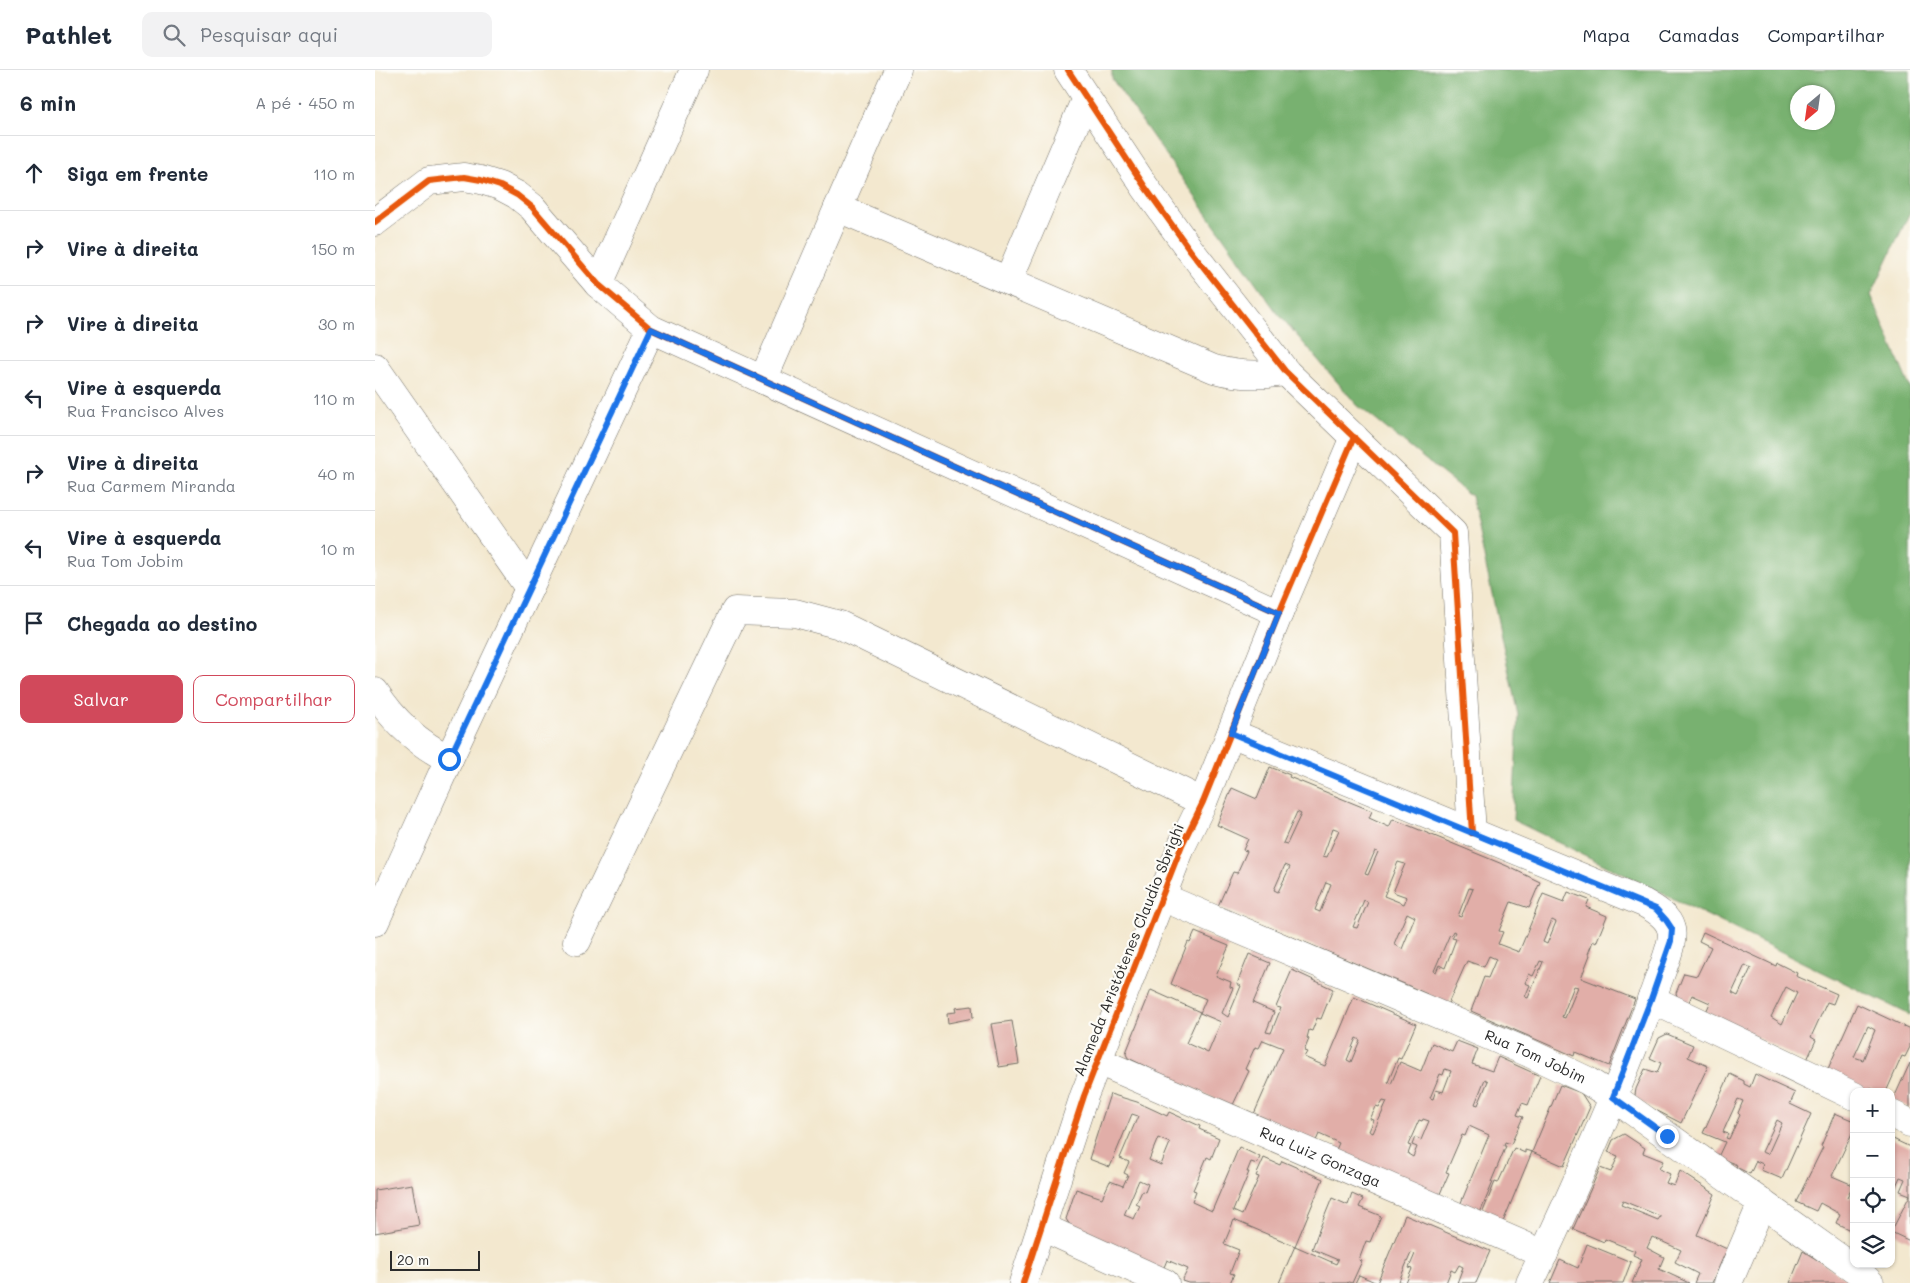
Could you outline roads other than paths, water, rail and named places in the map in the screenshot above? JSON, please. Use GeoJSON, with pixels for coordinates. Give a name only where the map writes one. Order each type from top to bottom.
{"type":"FeatureCollection","features":[{"type":"Feature","properties":{"kind":"street"},"geometry":{"type":"LineString","coordinates":[[598,284],[694,70]]}},
{"type":"Feature","properties":{"kind":"street"},"geometry":{"type":"LineString","coordinates":[[763,380],[898,70]]}},
{"type":"Feature","properties":{"kind":"street"},"geometry":{"type":"LineString","coordinates":[[1068,70],[1145,187],[1190,250],[1286,372],[1453,533],[1472,832]]}},
{"type":"Feature","properties":{"kind":"street"},"geometry":{"type":"LineString","coordinates":[[1008,281],[1086,98]]}},
{"type":"Feature","properties":{"kind":"street"},"geometry":{"type":"LineString","coordinates":[[375,222],[429,181],[464,177],[500,186],[517,195],[532,207],[598,284],[651,329],[1279,613]]}},
{"type":"Feature","properties":{"kind":"street"},"geometry":{"type":"LineString","coordinates":[[838,208],[1214,369],[1249,376],[1286,372]]}},
{"type":"Feature","properties":{"kind":"street"},"geometry":{"type":"LineString","coordinates":[[375,922],[449,759],[651,329]]}},
{"type":"Feature","properties":{"kind":"street"},"geometry":{"type":"LineString","coordinates":[[375,367],[529,588]]}},
{"type":"Feature","properties":{"kind":"street","name":"Alameda Aristótenes Claudio Sbrighi"},"geometry":{"type":"LineString","coordinates":[[1023,1283],[1084,1096],[1182,845],[1203,802],[1279,613],[1354,437]]}},
{"type":"Feature","properties":{"kind":"street"},"geometry":{"type":"LineString","coordinates":[[577,940],[735,611],[795,612],[840,625],[1203,802]]}},
{"type":"Feature","properties":{"kind":"street"},"geometry":{"type":"LineString","coordinates":[[375,692],[386,710],[404,729],[424,745],[449,759]]}},
{"type":"Feature","properties":{"kind":"street"},"geometry":{"type":"LineString","coordinates":[[1231,733],[1644,903],[1656,909],[1672,929],[1671,941],[1651,999],[1613,1097],[1530,1283]]}},
{"type":"Feature","properties":{"kind":"street","name":"Rua Tom Jobim"},"geometry":{"type":"LineString","coordinates":[[1162,897],[1527,1052],[1586,1080],[1613,1097],[1859,1272],[1871,1283]]}},
{"type":"Feature","properties":{"kind":"street"},"geometry":{"type":"LineString","coordinates":[[1651,999],[1850,1094]]}},
{"type":"Feature","properties":{"kind":"street","name":"Rua Luiz Gonzaga"},"geometry":{"type":"LineString","coordinates":[[1098,1061],[1544,1254]]}},
{"type":"Feature","properties":{"kind":"street"},"geometry":{"type":"LineString","coordinates":[[1895,1116],[1910,1123]]}},
{"type":"Feature","properties":{"kind":"street"},"geometry":{"type":"LineString","coordinates":[[1728,1283],[1762,1204]]}},
{"type":"Feature","properties":{"kind":"street"},"geometry":{"type":"LineString","coordinates":[[1042,1228],[1165,1283]]}}]}
